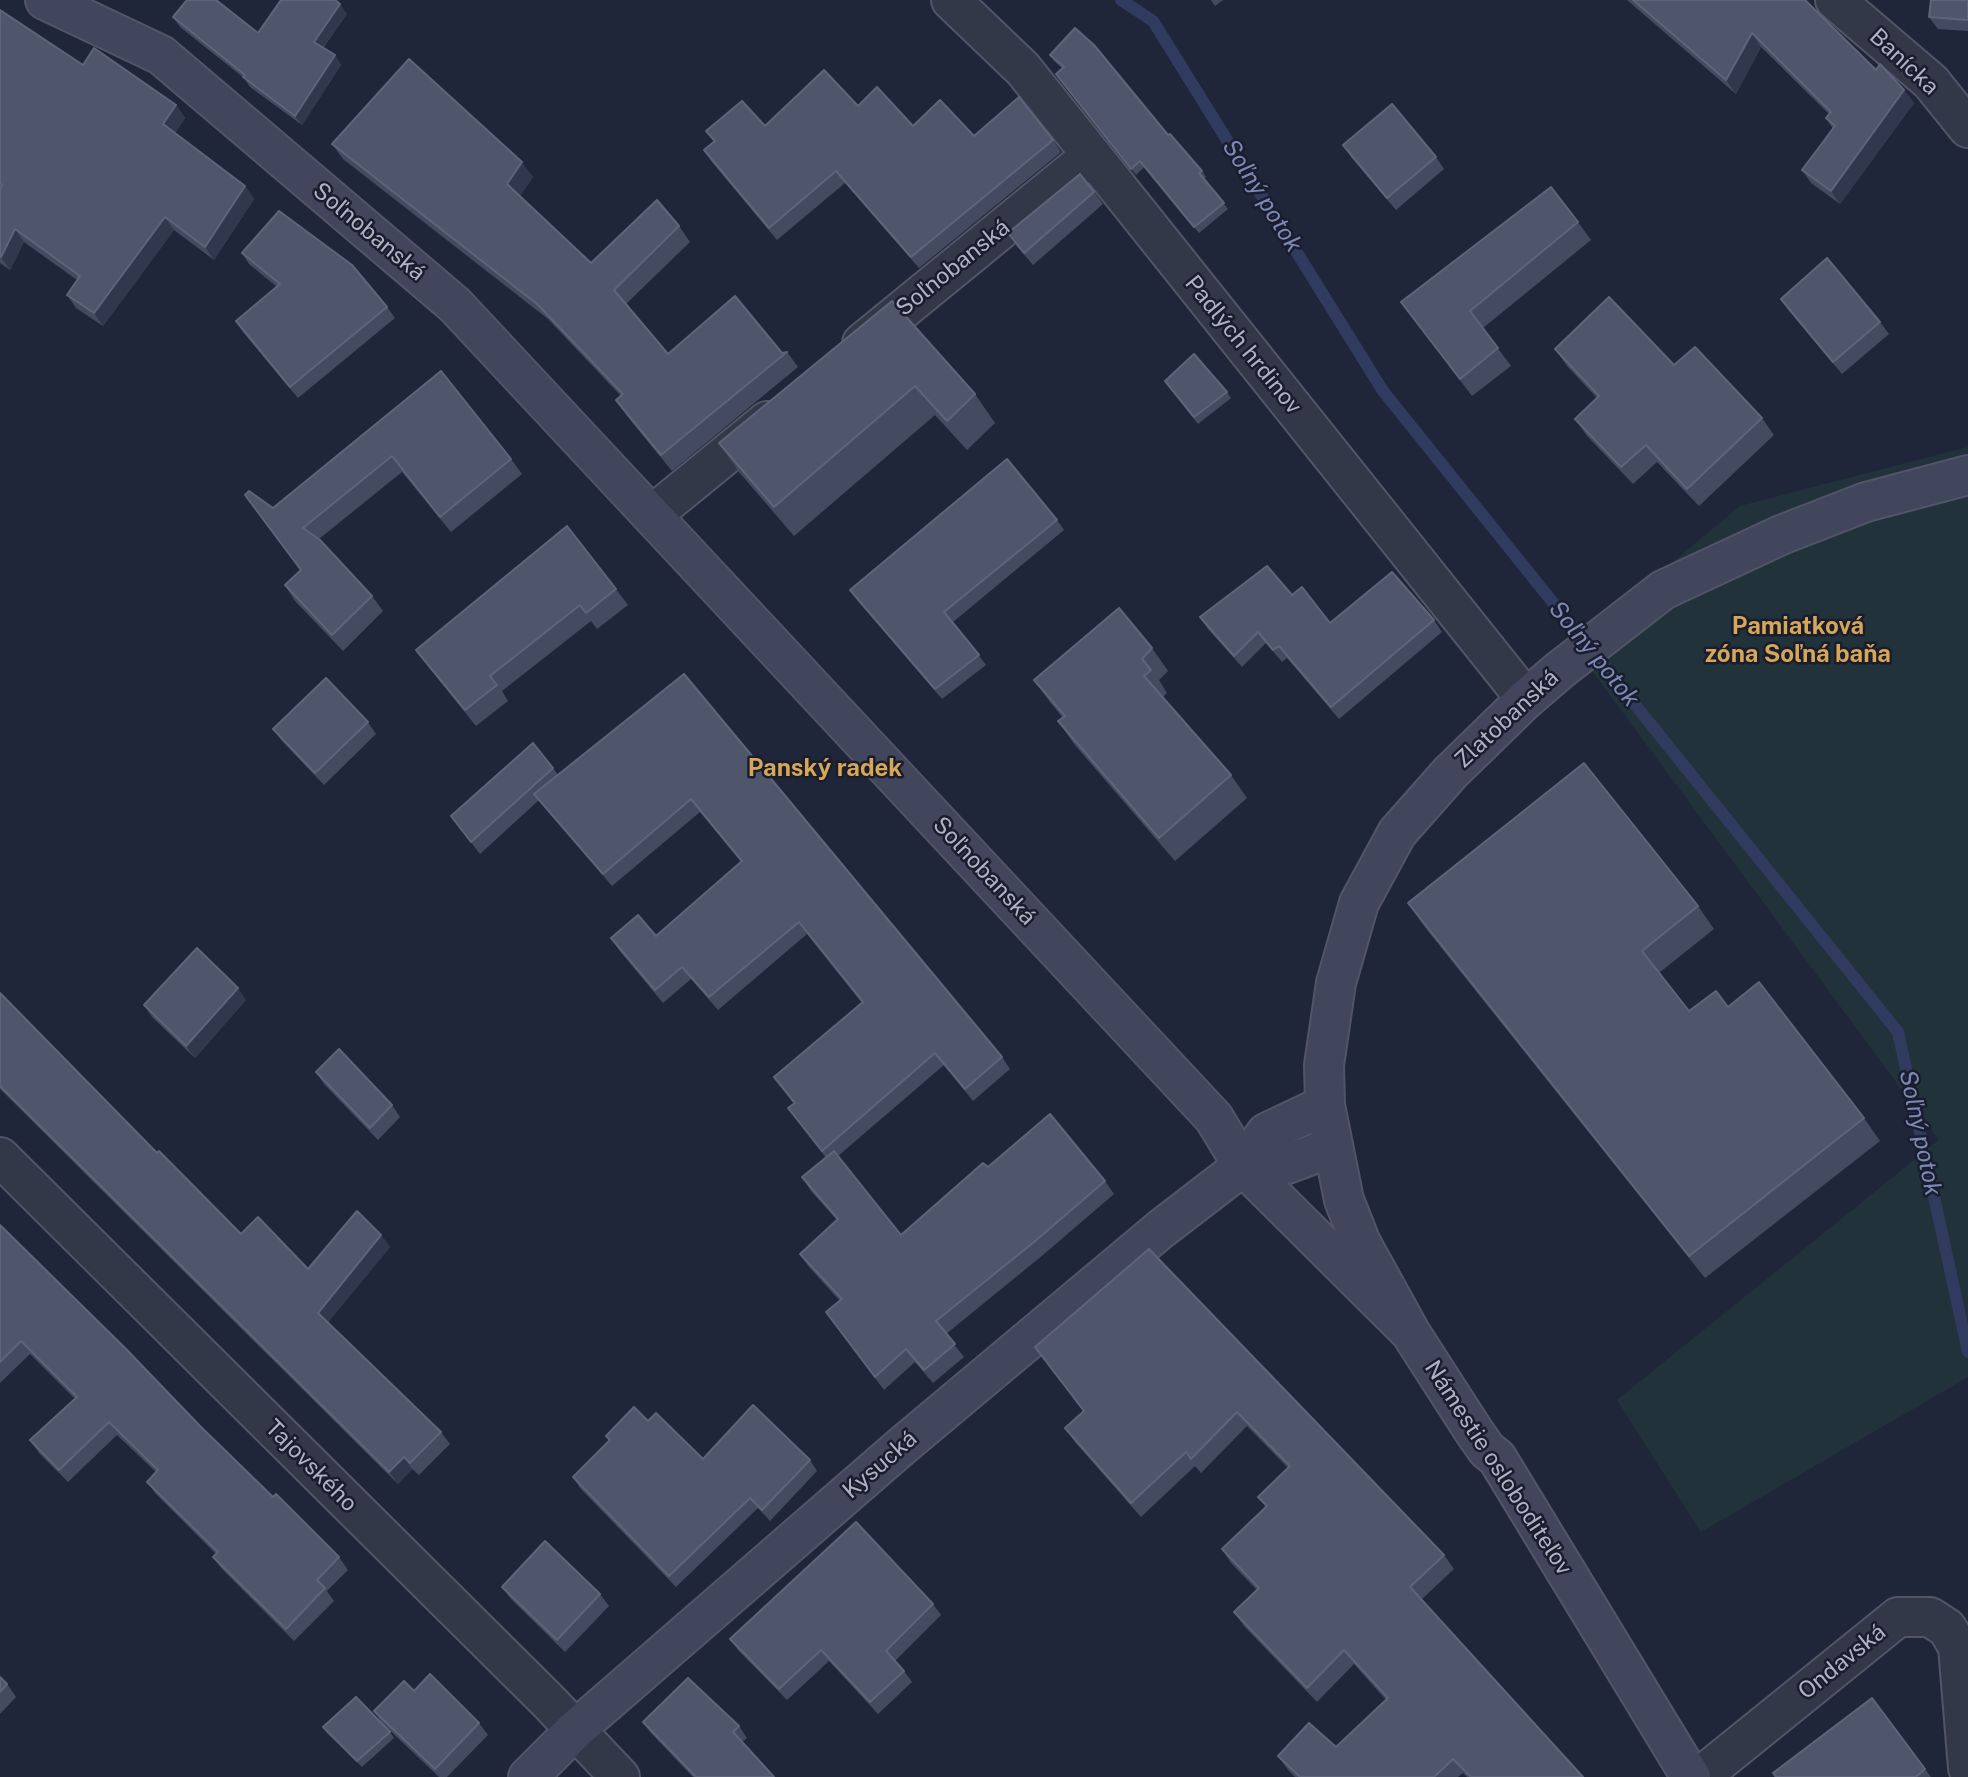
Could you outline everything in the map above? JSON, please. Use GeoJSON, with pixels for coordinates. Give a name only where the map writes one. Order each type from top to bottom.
{"type":"FeatureCollection","features":[{"type":"Feature","properties":{"kind":"street","name":"Soľnobanská"},"geometry":{"type":"LineString","coordinates":[[46,0],[161,55],[455,305],[1214,1118],[1243,1166],[1410,1332]]}},
{"type":"Feature","properties":{"kind":"street","name":"Padlých hrdinov"},"geometry":{"type":"LineString","coordinates":[[951,0],[1023,69],[1526,699]]}},
{"type":"Feature","properties":{"kind":"street","name":"Banícka"},"geometry":{"type":"LineString","coordinates":[[1835,0],[1931,82],[1968,128]]}},
{"type":"Feature","properties":{"kind":"street","name":"Soľnobanská"},"geometry":{"type":"LineString","coordinates":[[834,366],[1091,155]]}},
{"type":"Feature","properties":{"kind":"street"},"geometry":{"type":"LineString","coordinates":[[652,515],[791,401]]}},
{"type":"Feature","properties":{"kind":"street","name":"Zlatobanská"},"geometry":{"type":"LineString","coordinates":[[1333,1147],[1325,1105],[1324,1065],[1336,983],[1359,903],[1397,833],[1450,773],[1526,699],[1663,590],[1781,535],[1867,502],[1968,475]]}},
{"type":"Feature","properties":{"kind":"street","name":"Kysucká"},"geometry":{"type":"LineString","coordinates":[[528,1777],[576,1729],[923,1429],[1161,1228],[1243,1166],[1266,1133],[1325,1105]]}},
{"type":"Feature","properties":{"kind":"street"},"geometry":{"type":"LineString","coordinates":[[1243,1166],[1287,1164],[1333,1147]]}},
{"type":"Feature","properties":{"kind":"street","name":"Námestie osloboditeľov"},"geometry":{"type":"LineString","coordinates":[[1333,1147],[1344,1200],[1362,1243],[1410,1332],[1475,1433],[1487,1450],[1497,1458],[1691,1777]]}},
{"type":"Feature","properties":{"kind":"street","name":"Tajovského"},"geometry":{"type":"LineString","coordinates":[[0,1157],[576,1729],[620,1777]]}},
{"type":"Feature","properties":{"kind":"street","name":"Ondavská"},"geometry":{"type":"LineString","coordinates":[[1700,1777],[1898,1617],[1930,1616],[1947,1628],[1958,1647],[1968,1768]]}},
{"type":"Feature","properties":{"kind":"shaded area"},"geometry":{"type":"Polygon","coordinates":[[[1968,447],[1968,1377],[1701,1532],[1617,1400],[1939,1140],[1573,645],[1740,506],[1968,447]]]}},
{"type":"Feature","properties":{"kind":"building"},"geometry":{"type":"Polygon","coordinates":[[[187,0],[216,0],[258,33],[281,0],[335,0],[340,4],[314,42],[335,55],[295,116],[243,77],[245,75],[173,17],[187,0]]]}},
{"type":"Feature","properties":{"kind":"building"},"geometry":{"type":"Polygon","coordinates":[[[1633,0],[1805,0],[1876,70],[1880,64],[1904,90],[1831,191],[1802,170],[1835,126],[1826,118],[1831,112],[1752,33],[1726,80],[1633,0]]]}},
{"type":"Feature","properties":{"kind":"building"},"geometry":{"type":"Polygon","coordinates":[[[1931,0],[1968,0],[1968,20],[1929,17],[1931,0]]]}},
{"type":"Feature","properties":{"kind":"building"},"geometry":{"type":"Polygon","coordinates":[[[0,10],[83,65],[94,48],[176,105],[163,124],[245,186],[205,247],[165,217],[94,313],[67,295],[80,276],[15,229],[0,256],[0,10]]]}},
{"type":"Feature","properties":{"kind":"building"},"geometry":{"type":"Polygon","coordinates":[[[1075,28],[1094,45],[1168,135],[1170,134],[1202,171],[1199,173],[1224,203],[1194,227],[1140,161],[1131,169],[1056,74],[1064,67],[1050,55],[1075,28]]]}},
{"type":"Feature","properties":{"kind":"building"},"geometry":{"type":"Polygon","coordinates":[[[409,59],[522,162],[507,184],[591,263],[657,200],[679,226],[614,290],[668,354],[735,296],[782,353],[787,352],[661,455],[616,400],[623,394],[537,304],[332,144],[409,59]]]}},
{"type":"Feature","properties":{"kind":"building"},"geometry":{"type":"Polygon","coordinates":[[[824,70],[858,106],[877,87],[913,126],[940,100],[974,136],[1019,97],[1053,140],[911,257],[836,171],[769,228],[704,150],[715,141],[706,131],[742,101],[765,126],[824,70]]]}},
{"type":"Feature","properties":{"kind":"building"},"geometry":{"type":"Polygon","coordinates":[[[1392,104],[1436,157],[1387,198],[1343,145],[1392,104]]]}},
{"type":"Feature","properties":{"kind":"building"},"geometry":{"type":"Polygon","coordinates":[[[1080,174],[1094,192],[1024,253],[1008,233],[1080,174]]]}},
{"type":"Feature","properties":{"kind":"building"},"geometry":{"type":"Polygon","coordinates":[[[1551,187],[1578,222],[1470,311],[1498,348],[1460,379],[1401,302],[1551,187]]]}},
{"type":"Feature","properties":{"kind":"building"},"geometry":{"type":"Polygon","coordinates":[[[279,211],[352,265],[387,307],[290,387],[236,321],[280,284],[242,253],[279,211]]]}},
{"type":"Feature","properties":{"kind":"building"},"geometry":{"type":"Polygon","coordinates":[[[1827,258],[1880,322],[1833,362],[1781,299],[1827,258]]]}},
{"type":"Feature","properties":{"kind":"building"},"geometry":{"type":"Polygon","coordinates":[[[1609,297],[1674,365],[1695,347],[1762,418],[1687,489],[1646,445],[1621,467],[1575,419],[1599,396],[1555,349],[1609,297]]]}},
{"type":"Feature","properties":{"kind":"building"},"geometry":{"type":"Polygon","coordinates":[[[892,301],[975,394],[947,421],[915,386],[774,507],[719,443],[892,301]]]}},
{"type":"Feature","properties":{"kind":"building"},"geometry":{"type":"Polygon","coordinates":[[[1194,354],[1227,392],[1194,417],[1165,381],[1194,354]]]}},
{"type":"Feature","properties":{"kind":"building"},"geometry":{"type":"Polygon","coordinates":[[[441,371],[511,459],[440,517],[392,456],[303,528],[320,540],[372,596],[332,635],[285,585],[301,570],[245,495],[249,491],[273,508],[441,371]]]}},
{"type":"Feature","properties":{"kind":"building"},"geometry":{"type":"Polygon","coordinates":[[[1007,459],[1057,520],[944,612],[979,655],[935,689],[850,590],[1007,459]]]}},
{"type":"Feature","properties":{"kind":"building"},"geometry":{"type":"Polygon","coordinates":[[[567,526],[616,589],[586,613],[580,605],[490,676],[497,685],[465,710],[416,650],[567,526]]]}},
{"type":"Feature","properties":{"kind":"building"},"geometry":{"type":"Polygon","coordinates":[[[1267,566],[1292,595],[1302,587],[1330,623],[1392,572],[1434,620],[1331,707],[1279,646],[1273,650],[1258,632],[1234,656],[1200,617],[1267,566]]]}},
{"type":"Feature","properties":{"kind":"building"},"geometry":{"type":"Polygon","coordinates":[[[1119,608],[1152,648],[1142,659],[1151,670],[1144,676],[1231,775],[1159,838],[1058,721],[1065,716],[1034,680],[1119,608]]]}},
{"type":"Feature","properties":{"kind":"building"},"geometry":{"type":"Polygon","coordinates":[[[684,674],[1002,1057],[965,1089],[935,1053],[822,1151],[788,1108],[795,1103],[774,1077],[863,1002],[799,922],[709,997],[682,967],[655,990],[611,938],[638,915],[656,936],[742,861],[691,799],[603,874],[534,794],[684,674]]]}},
{"type":"Feature","properties":{"kind":"building"},"geometry":{"type":"Polygon","coordinates":[[[326,678],[368,722],[315,773],[273,729],[326,678]]]}},
{"type":"Feature","properties":{"kind":"building"},"geometry":{"type":"Polygon","coordinates":[[[533,743],[553,768],[471,842],[451,816],[533,743]]]}},
{"type":"Feature","properties":{"kind":"building"},"geometry":{"type":"Polygon","coordinates":[[[1584,763],[1698,906],[1642,951],[1689,1011],[1716,991],[1728,1007],[1759,982],[1864,1118],[1689,1256],[1408,903],[1584,763]]]}},
{"type":"Feature","properties":{"kind":"building"},"geometry":{"type":"Polygon","coordinates":[[[197,948],[238,988],[186,1046],[144,1005],[197,948]]]}},
{"type":"Feature","properties":{"kind":"building"},"geometry":{"type":"Polygon","coordinates":[[[0,993],[157,1153],[159,1151],[241,1234],[258,1217],[308,1269],[357,1211],[381,1235],[318,1313],[441,1432],[410,1463],[404,1457],[389,1472],[0,1086],[0,993]]]}},
{"type":"Feature","properties":{"kind":"building"},"geometry":{"type":"Polygon","coordinates":[[[339,1049],[392,1105],[370,1128],[316,1072],[339,1049]]]}},
{"type":"Feature","properties":{"kind":"building"},"geometry":{"type":"Polygon","coordinates":[[[1050,1114],[1105,1181],[936,1321],[955,1344],[924,1370],[906,1349],[875,1377],[826,1312],[842,1299],[800,1254],[838,1219],[802,1177],[834,1151],[901,1235],[983,1163],[988,1167],[1050,1114]]]}},
{"type":"Feature","properties":{"kind":"building"},"geometry":{"type":"Polygon","coordinates":[[[0,1225],[201,1427],[273,1497],[276,1494],[339,1557],[317,1580],[325,1588],[286,1629],[213,1557],[218,1552],[147,1482],[158,1470],[109,1422],[59,1470],[30,1440],[77,1397],[21,1341],[0,1362],[0,1225]]]}},
{"type":"Feature","properties":{"kind":"building"},"geometry":{"type":"Polygon","coordinates":[[[1149,1249],[1444,1555],[1410,1587],[1583,1777],[1471,1777],[1453,1759],[1434,1777],[1300,1777],[1278,1756],[1309,1723],[1336,1747],[1388,1698],[1344,1650],[1307,1688],[1234,1612],[1259,1588],[1222,1549],[1267,1506],[1258,1497],[1290,1466],[1237,1412],[1191,1459],[1186,1452],[1131,1503],[1065,1428],[1084,1411],[1035,1347],[1149,1249]]]}},
{"type":"Feature","properties":{"kind":"building"},"geometry":{"type":"Polygon","coordinates":[[[753,1405],[810,1460],[762,1510],[750,1498],[669,1576],[573,1477],[610,1440],[606,1436],[634,1407],[648,1421],[656,1413],[703,1459],[753,1405]]]}},
{"type":"Feature","properties":{"kind":"building"},"geometry":{"type":"Polygon","coordinates":[[[856,1522],[933,1604],[886,1651],[904,1671],[870,1702],[821,1650],[779,1689],[730,1639],[856,1522]]]}},
{"type":"Feature","properties":{"kind":"building"},"geometry":{"type":"Polygon","coordinates":[[[545,1541],[600,1594],[557,1640],[502,1587],[545,1541]]]}},
{"type":"Feature","properties":{"kind":"building"},"geometry":{"type":"Polygon","coordinates":[[[430,1674],[479,1723],[435,1769],[374,1711],[404,1681],[414,1691],[430,1674]]]}},
{"type":"Feature","properties":{"kind":"building"},"geometry":{"type":"Polygon","coordinates":[[[0,1677],[7,1684],[0,1692],[0,1677]]]}},
{"type":"Feature","properties":{"kind":"building"},"geometry":{"type":"Polygon","coordinates":[[[688,1678],[739,1726],[733,1732],[774,1777],[696,1777],[643,1722],[688,1678]]]}},
{"type":"Feature","properties":{"kind":"building"},"geometry":{"type":"Polygon","coordinates":[[[356,1697],[390,1732],[357,1761],[323,1727],[356,1697]]]}},
{"type":"Feature","properties":{"kind":"building"},"geometry":{"type":"Polygon","coordinates":[[[1872,1698],[1925,1769],[1916,1777],[1776,1777],[1773,1773],[1872,1698]]]}},
{"type":"Feature","properties":{"kind":"waterway","name":"Soľný potok"},"geometry":{"type":"LineString","coordinates":[[1121,0],[1153,21],[1383,391],[1898,1032],[1968,1352]]}},
{"type":"Feature","properties":{"kind":"district","name":"Pamiatková zóna Soľná baňa"},"geometry":{"type":"Point","coordinates":[1798,641]}},
{"type":"Feature","properties":{"kind":"district","name":"Panský radek"},"geometry":{"type":"Point","coordinates":[825,769]}}]}
